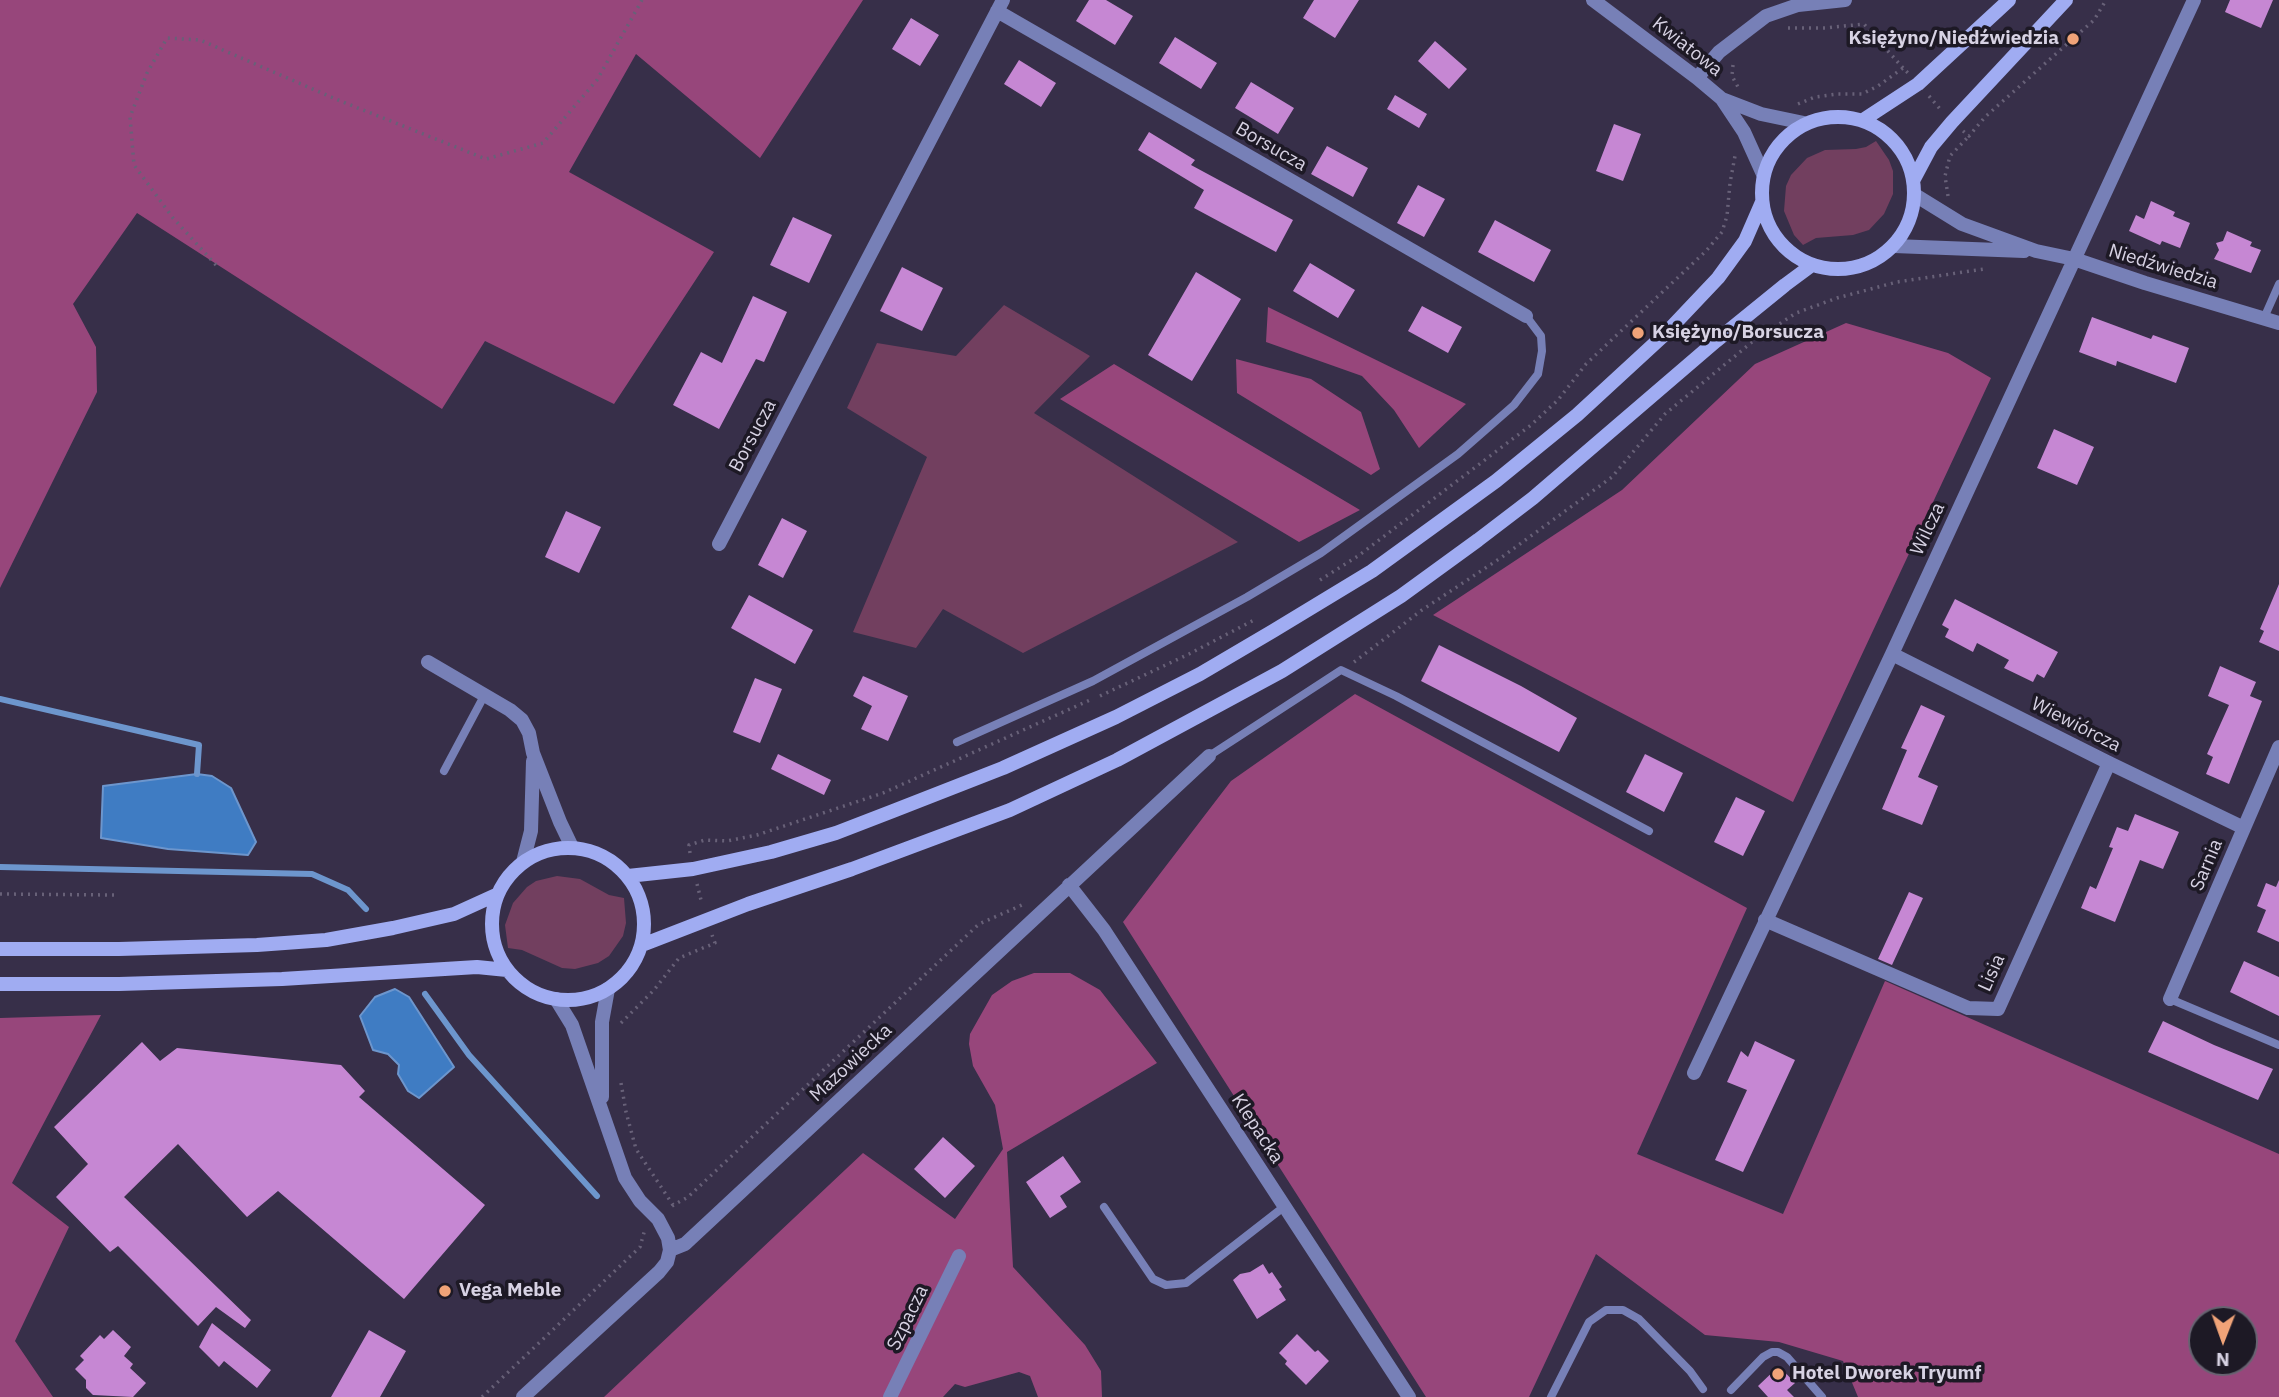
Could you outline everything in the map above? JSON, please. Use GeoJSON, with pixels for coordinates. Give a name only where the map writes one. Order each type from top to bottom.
{"type":"FeatureCollection","features":[{"type":"Feature","properties":{"kind":"main road"},"geometry":{"type":"LineString","coordinates":[[1863,120],[1918,84],[2009,0]]}},
{"type":"Feature","properties":{"kind":"main road"},"geometry":{"type":"LineString","coordinates":[[1914,179],[1931,147],[1952,122],[2066,0]]}},
{"type":"Feature","properties":{"kind":"main road"},"geometry":{"type":"LineString","coordinates":[[1833,116],[1863,120],[1881,129],[1897,142],[1908,159],[1916,195],[1913,214],[1894,246],[1870,263],[1841,270],[1812,265],[1793,256],[1778,241],[1767,223],[1762,202],[1763,173],[1778,144],[1804,124],[1833,116]]}},
{"type":"Feature","properties":{"kind":"main road"},"geometry":{"type":"LineString","coordinates":[[628,876],[693,869],[771,852],[835,833],[1003,768],[1116,717],[1200,674],[1372,570],[1496,481],[1577,415],[1665,334],[1718,278],[1745,241],[1762,202]]}},
{"type":"Feature","properties":{"kind":"main road"},"geometry":{"type":"LineString","coordinates":[[642,945],[1010,810],[1117,760],[1282,671],[1401,596],[1533,498],[1716,341],[1812,265]]}},
{"type":"Feature","properties":{"kind":"main road"},"geometry":{"type":"LineString","coordinates":[[572,847],[603,856],[628,876],[638,891],[645,927],[642,945],[623,978],[608,989],[583,999],[556,999],[529,990],[507,970],[499,956],[492,933],[493,909],[508,876],[523,862],[547,850],[572,847]]}},
{"type":"Feature","properties":{"kind":"main road"},"geometry":{"type":"LineString","coordinates":[[0,949],[133,949],[326,940],[454,914],[498,894]]}},
{"type":"Feature","properties":{"kind":"main road"},"geometry":{"type":"LineString","coordinates":[[0,984],[119,984],[268,979],[477,967],[507,970]]}},
{"type":"Feature","properties":{"kind":"street","name":"Kwiatowa"},"geometry":{"type":"LineString","coordinates":[[1593,0],[1722,99],[1744,132],[1763,173]]}},
{"type":"Feature","properties":{"kind":"street"},"geometry":{"type":"LineString","coordinates":[[1697,78],[1719,52],[1766,16],[1798,5],[1844,0]]}},
{"type":"Feature","properties":{"kind":"street","name":"Wilcza"},"geometry":{"type":"LineString","coordinates":[[1693,1073],[1892,654],[2194,0]]}},
{"type":"Feature","properties":{"kind":"street","name":"Borsucza"},"geometry":{"type":"LineString","coordinates":[[719,544],[1000,5],[1526,316]]}},
{"type":"Feature","properties":{"kind":"street","name":"Kwiatowa"},"geometry":{"type":"LineString","coordinates":[[1722,99],[1761,114],[1804,124]]}},
{"type":"Feature","properties":{"kind":"street","name":"Niedźwiedzia"},"geometry":{"type":"LineString","coordinates":[[1916,195],[1962,224],[2036,251],[2074,259],[2279,323]]}},
{"type":"Feature","properties":{"kind":"street","name":"Niedźwiedzia"},"geometry":{"type":"LineString","coordinates":[[1894,246],[2036,251]]}},
{"type":"Feature","properties":{"kind":"street","name":"Wiewiórcza"},"geometry":{"type":"LineString","coordinates":[[1892,654],[2244,828]]}},
{"type":"Feature","properties":{"kind":"street"},"geometry":{"type":"LineString","coordinates":[[428,662],[510,710],[522,720],[572,847]]}},
{"type":"Feature","properties":{"kind":"street","name":"Sarnia"},"geometry":{"type":"LineString","coordinates":[[2170,999],[2279,747]]}},
{"type":"Feature","properties":{"kind":"street"},"geometry":{"type":"LineString","coordinates":[[523,862],[531,831],[533,753]]}},
{"type":"Feature","properties":{"kind":"street","name":"Mazowiecka"},"geometry":{"type":"LineString","coordinates":[[523,1397],[659,1272],[667,1262],[670,1250],[685,1244],[1209,757]]}},
{"type":"Feature","properties":{"kind":"street","name":"Lisia"},"geometry":{"type":"LineString","coordinates":[[1765,920],[1968,1008],[1997,1009],[2109,763]]}},
{"type":"Feature","properties":{"kind":"street","name":"Klepacka"},"geometry":{"type":"LineString","coordinates":[[1069,885],[1104,930],[1409,1397]]}},
{"type":"Feature","properties":{"kind":"street"},"geometry":{"type":"LineString","coordinates":[[608,989],[602,1022],[603,1109],[607,1131],[625,1178],[640,1201],[658,1219],[668,1238],[670,1250]]}},
{"type":"Feature","properties":{"kind":"street"},"geometry":{"type":"LineString","coordinates":[[556,999],[572,1025],[603,1109]]}},
{"type":"Feature","properties":{"kind":"street","name":"Szpacza"},"geometry":{"type":"LineString","coordinates":[[890,1397],[959,1256]]}},
{"type":"Feature","properties":{"kind":"lane"},"geometry":{"type":"LineString","coordinates":[[2264,318],[2279,284]]}},
{"type":"Feature","properties":{"kind":"lane"},"geometry":{"type":"LineString","coordinates":[[957,742],[1093,681],[1247,597],[1321,553],[1458,454],[1514,405],[1538,374],[1542,351],[1541,336],[1526,316]]}},
{"type":"Feature","properties":{"kind":"lane"},"geometry":{"type":"LineString","coordinates":[[1209,757],[1340,670],[1396,696],[1648,831]]}},
{"type":"Feature","properties":{"kind":"lane"},"geometry":{"type":"LineString","coordinates":[[444,771],[484,695]]}},
{"type":"Feature","properties":{"kind":"lane"},"geometry":{"type":"LineString","coordinates":[[2170,999],[2279,1045]]}},
{"type":"Feature","properties":{"kind":"lane"},"geometry":{"type":"LineString","coordinates":[[1104,1207],[1153,1279],[1166,1284],[1186,1283],[1285,1206]]}},
{"type":"Feature","properties":{"kind":"lane"},"geometry":{"type":"LineString","coordinates":[[1551,1397],[1589,1322],[1606,1310],[1623,1310],[1639,1319],[1690,1371],[1703,1389]]}},
{"type":"Feature","properties":{"kind":"lane"},"geometry":{"type":"LineString","coordinates":[[1731,1390],[1763,1357],[1778,1352],[1787,1357],[1822,1397]]}},
{"type":"Feature","properties":{"kind":"path"},"geometry":{"type":"LineString","coordinates":[[216,265],[173,218],[134,165],[130,117],[147,74],[167,38],[200,40],[338,100],[486,159],[543,143],[597,80],[642,0]]}},
{"type":"Feature","properties":{"kind":"path"},"geometry":{"type":"LineString","coordinates":[[1948,197],[1945,176],[1951,156],[1985,117],[2094,20],[2106,0]]}},
{"type":"Feature","properties":{"kind":"path"},"geometry":{"type":"LineString","coordinates":[[1788,28],[1864,24],[1952,122],[1969,136]]}},
{"type":"Feature","properties":{"kind":"path"},"geometry":{"type":"LineString","coordinates":[[1737,55],[1732,76],[1743,91]]}},
{"type":"Feature","properties":{"kind":"path"},"geometry":{"type":"LineString","coordinates":[[1793,106],[1815,97],[1862,94],[1903,68]]}},
{"type":"Feature","properties":{"kind":"path"},"geometry":{"type":"LineString","coordinates":[[1312,584],[1358,556],[1531,425],[1558,400],[1586,364],[1706,250],[1721,232],[1727,216],[1735,157],[1732,144],[1744,132]]}},
{"type":"Feature","properties":{"kind":"path"},"geometry":{"type":"LineString","coordinates":[[1340,670],[1360,659],[1422,610],[1502,557],[1612,477],[1665,414],[1752,342],[1796,313],[1837,298],[1896,282],[1992,268]]}},
{"type":"Feature","properties":{"kind":"path"},"geometry":{"type":"LineString","coordinates":[[620,1028],[622,1020],[654,990],[679,958],[715,943],[693,869],[689,845],[705,840],[727,841],[757,835],[883,793],[1189,654],[1256,619]]}},
{"type":"Feature","properties":{"kind":"path"},"geometry":{"type":"LineString","coordinates":[[0,894],[114,895]]}},
{"type":"Feature","properties":{"kind":"path"},"geometry":{"type":"LineString","coordinates":[[482,1397],[639,1247],[646,1226],[688,1197],[979,924],[1030,902]]}},
{"type":"Feature","properties":{"kind":"path"},"geometry":{"type":"LineString","coordinates":[[620,1077],[636,1149],[673,1205]]}},
{"type":"Feature","properties":{"kind":"shaded area"},"geometry":{"type":"Polygon","coordinates":[[[0,0],[863,0],[760,158],[636,54],[569,172],[714,252],[614,404],[485,341],[442,409],[137,213],[73,304],[96,347],[97,392],[0,588],[0,0]]]}},
{"type":"Feature","properties":{"kind":"shaded area"},"geometry":{"type":"Polygon","coordinates":[[[1876,141],[1893,171],[1893,194],[1884,214],[1869,230],[1853,235],[1816,238],[1803,245],[1794,235],[1784,211],[1786,186],[1791,175],[1807,158],[1825,150],[1856,149],[1876,141]]]}},
{"type":"Feature","properties":{"kind":"shaded area"},"geometry":{"type":"Polygon","coordinates":[[[1004,305],[1090,356],[1034,413],[1238,542],[1023,653],[943,609],[916,648],[853,632],[927,457],[847,408],[877,343],[956,356],[1004,305]]]}},
{"type":"Feature","properties":{"kind":"shaded area"},"geometry":{"type":"Polygon","coordinates":[[[1268,307],[1466,404],[1419,448],[1394,410],[1362,376],[1266,342],[1268,307]]]}},
{"type":"Feature","properties":{"kind":"shaded area"},"geometry":{"type":"Polygon","coordinates":[[[1846,323],[1948,353],[1991,378],[1793,802],[1433,615],[1622,490],[1755,364],[1846,323]]]}},
{"type":"Feature","properties":{"kind":"shaded area"},"geometry":{"type":"Polygon","coordinates":[[[1236,359],[1311,379],[1361,412],[1380,469],[1371,475],[1237,393],[1236,359]]]}},
{"type":"Feature","properties":{"kind":"shaded area"},"geometry":{"type":"Polygon","coordinates":[[[1114,364],[1360,510],[1299,542],[1060,399],[1114,364]]]}},
{"type":"Feature","properties":{"kind":"shaded area"},"geometry":{"type":"Polygon","coordinates":[[[1355,694],[1747,908],[1637,1154],[1783,1214],[1885,981],[2279,1154],[2279,1397],[1858,1397],[1843,1361],[1779,1342],[1705,1335],[1596,1254],[1529,1397],[1426,1397],[1123,922],[1231,781],[1355,694]]]}},
{"type":"Feature","properties":{"kind":"shaded area"},"geometry":{"type":"Polygon","coordinates":[[[557,876],[580,879],[609,895],[624,898],[626,923],[623,936],[609,956],[598,963],[575,969],[562,968],[522,950],[508,948],[505,925],[513,903],[536,881],[557,876]]]}},
{"type":"Feature","properties":{"kind":"shaded area"},"geometry":{"type":"Polygon","coordinates":[[[1034,973],[1070,973],[1100,990],[1157,1063],[1007,1152],[1013,1267],[1085,1345],[1101,1371],[1102,1397],[1038,1397],[1030,1376],[1019,1372],[965,1387],[955,1384],[943,1397],[604,1397],[863,1153],[955,1219],[1003,1149],[995,1105],[973,1066],[970,1034],[992,995],[1012,981],[1034,973]]]}},
{"type":"Feature","properties":{"kind":"shaded area"},"geometry":{"type":"Polygon","coordinates":[[[101,1015],[12,1183],[69,1227],[15,1341],[53,1397],[0,1397],[0,1018],[101,1015]]]}},
{"type":"Feature","properties":{"kind":"water"},"geometry":{"type":"Polygon","coordinates":[[[197,774],[212,776],[231,788],[256,842],[248,855],[168,849],[101,838],[103,786],[197,774]]]}},
{"type":"Feature","properties":{"kind":"water"},"geometry":{"type":"Polygon","coordinates":[[[395,989],[409,997],[454,1067],[419,1098],[408,1091],[398,1074],[399,1065],[388,1054],[373,1050],[360,1016],[375,997],[395,989]]]}},
{"type":"Feature","properties":{"kind":"building"},"geometry":{"type":"Polygon","coordinates":[[[1089,0],[1106,0],[1133,16],[1115,45],[1076,21],[1089,0]]]}},
{"type":"Feature","properties":{"kind":"building"},"geometry":{"type":"Polygon","coordinates":[[[1314,0],[1359,0],[1335,38],[1303,18],[1314,0]]]}},
{"type":"Feature","properties":{"kind":"building"},"geometry":{"type":"Polygon","coordinates":[[[2230,0],[2273,0],[2261,28],[2225,12],[2230,0]]]}},
{"type":"Feature","properties":{"kind":"building"},"geometry":{"type":"Polygon","coordinates":[[[911,18],[939,35],[920,66],[892,49],[911,18]]]}},
{"type":"Feature","properties":{"kind":"building"},"geometry":{"type":"Polygon","coordinates":[[[1175,37],[1217,63],[1201,89],[1159,63],[1175,37]]]}},
{"type":"Feature","properties":{"kind":"building"},"geometry":{"type":"Polygon","coordinates":[[[1435,41],[1467,69],[1449,89],[1418,61],[1435,41]]]}},
{"type":"Feature","properties":{"kind":"building"},"geometry":{"type":"Polygon","coordinates":[[[1019,60],[1056,83],[1041,107],[1004,84],[1019,60]]]}},
{"type":"Feature","properties":{"kind":"building"},"geometry":{"type":"Polygon","coordinates":[[[1251,82],[1294,108],[1278,134],[1235,108],[1251,82]]]}},
{"type":"Feature","properties":{"kind":"building"},"geometry":{"type":"Polygon","coordinates":[[[1395,95],[1427,114],[1419,128],[1387,109],[1395,95]]]}},
{"type":"Feature","properties":{"kind":"building"},"geometry":{"type":"Polygon","coordinates":[[[1614,124],[1641,134],[1623,181],[1596,171],[1614,124]]]}},
{"type":"Feature","properties":{"kind":"building"},"geometry":{"type":"Polygon","coordinates":[[[1149,132],[1195,160],[1191,165],[1293,220],[1276,252],[1194,208],[1204,190],[1138,150],[1149,132]]]}},
{"type":"Feature","properties":{"kind":"building"},"geometry":{"type":"Polygon","coordinates":[[[1327,146],[1368,168],[1353,197],[1311,174],[1327,146]]]}},
{"type":"Feature","properties":{"kind":"building"},"geometry":{"type":"Polygon","coordinates":[[[1418,185],[1445,199],[1424,237],[1397,223],[1418,185]]]}},
{"type":"Feature","properties":{"kind":"building"},"geometry":{"type":"Polygon","coordinates":[[[2151,201],[2175,212],[2173,216],[2190,223],[2180,248],[2162,241],[2160,245],[2129,231],[2136,215],[2144,219],[2151,201]]]}},
{"type":"Feature","properties":{"kind":"building"},"geometry":{"type":"Polygon","coordinates":[[[793,217],[832,235],[809,283],[770,265],[793,217]]]}},
{"type":"Feature","properties":{"kind":"building"},"geometry":{"type":"Polygon","coordinates":[[[1495,220],[1551,250],[1534,282],[1478,252],[1495,220]]]}},
{"type":"Feature","properties":{"kind":"building"},"geometry":{"type":"Polygon","coordinates":[[[2227,231],[2252,242],[2250,246],[2261,250],[2251,273],[2214,259],[2219,250],[2216,243],[2223,241],[2227,231]]]}},
{"type":"Feature","properties":{"kind":"building"},"geometry":{"type":"Polygon","coordinates":[[[1310,263],[1355,290],[1338,318],[1293,291],[1310,263]]]}},
{"type":"Feature","properties":{"kind":"building"},"geometry":{"type":"Polygon","coordinates":[[[902,267],[943,288],[922,331],[880,311],[902,267]]]}},
{"type":"Feature","properties":{"kind":"building"},"geometry":{"type":"Polygon","coordinates":[[[1196,272],[1241,299],[1192,381],[1148,355],[1196,272]]]}},
{"type":"Feature","properties":{"kind":"building"},"geometry":{"type":"Polygon","coordinates":[[[753,296],[787,312],[764,362],[756,359],[719,429],[673,405],[701,352],[722,363],[753,296]]]}},
{"type":"Feature","properties":{"kind":"building"},"geometry":{"type":"Polygon","coordinates":[[[1422,306],[1462,327],[1448,353],[1408,331],[1422,306]]]}},
{"type":"Feature","properties":{"kind":"building"},"geometry":{"type":"Polygon","coordinates":[[[2092,317],[2151,339],[2153,335],[2189,348],[2176,383],[2117,361],[2116,366],[2079,352],[2092,317]]]}},
{"type":"Feature","properties":{"kind":"building"},"geometry":{"type":"Polygon","coordinates":[[[2054,429],[2094,447],[2077,485],[2037,468],[2054,429]]]}},
{"type":"Feature","properties":{"kind":"building"},"geometry":{"type":"Polygon","coordinates":[[[566,511],[601,527],[579,573],[545,557],[566,511]]]}},
{"type":"Feature","properties":{"kind":"building"},"geometry":{"type":"Polygon","coordinates":[[[782,518],[807,531],[783,578],[758,565],[782,518]]]}},
{"type":"Feature","properties":{"kind":"building"},"geometry":{"type":"Polygon","coordinates":[[[2279,584],[2279,651],[2259,642],[2264,631],[2260,629],[2279,584]]]}},
{"type":"Feature","properties":{"kind":"building"},"geometry":{"type":"Polygon","coordinates":[[[749,595],[813,630],[795,664],[731,628],[749,595]]]}},
{"type":"Feature","properties":{"kind":"building"},"geometry":{"type":"Polygon","coordinates":[[[1955,599],[2058,652],[2044,678],[2037,674],[2033,682],[2004,668],[2009,660],[1977,643],[1973,652],[1945,637],[1949,629],[1942,625],[1955,599]]]}},
{"type":"Feature","properties":{"kind":"building"},"geometry":{"type":"Polygon","coordinates":[[[1439,645],[1521,686],[1577,718],[1559,752],[1421,681],[1439,645]]]}},
{"type":"Feature","properties":{"kind":"building"},"geometry":{"type":"Polygon","coordinates":[[[2220,666],[2256,682],[2250,696],[2262,701],[2229,784],[2206,774],[2213,757],[2207,754],[2229,705],[2208,696],[2220,666]]]}},
{"type":"Feature","properties":{"kind":"building"},"geometry":{"type":"Polygon","coordinates":[[[863,676],[908,696],[888,741],[861,729],[872,706],[853,696],[863,676]]]}},
{"type":"Feature","properties":{"kind":"building"},"geometry":{"type":"Polygon","coordinates":[[[755,678],[782,689],[760,743],[733,732],[755,678]]]}},
{"type":"Feature","properties":{"kind":"building"},"geometry":{"type":"Polygon","coordinates":[[[1921,705],[1945,716],[1918,777],[1938,786],[1922,825],[1882,809],[1907,750],[1901,748],[1921,705]]]}},
{"type":"Feature","properties":{"kind":"building"},"geometry":{"type":"Polygon","coordinates":[[[778,754],[831,780],[824,795],[771,769],[778,754]]]}},
{"type":"Feature","properties":{"kind":"building"},"geometry":{"type":"Polygon","coordinates":[[[1645,754],[1683,773],[1664,812],[1626,792],[1645,754]]]}},
{"type":"Feature","properties":{"kind":"building"},"geometry":{"type":"Polygon","coordinates":[[[1736,797],[1765,811],[1743,856],[1714,842],[1736,797]]]}},
{"type":"Feature","properties":{"kind":"building"},"geometry":{"type":"Polygon","coordinates":[[[2135,814],[2179,832],[2163,869],[2140,860],[2115,922],[2081,908],[2090,886],[2096,889],[2113,848],[2109,847],[2117,827],[2128,831],[2135,814]]]}},
{"type":"Feature","properties":{"kind":"building"},"geometry":{"type":"Polygon","coordinates":[[[2279,880],[2279,942],[2257,932],[2266,910],[2257,906],[2266,883],[2276,887],[2279,880]]]}},
{"type":"Feature","properties":{"kind":"building"},"geometry":{"type":"Polygon","coordinates":[[[1909,892],[1923,898],[1892,965],[1878,959],[1909,892]]]}},
{"type":"Feature","properties":{"kind":"building"},"geometry":{"type":"Polygon","coordinates":[[[2244,961],[2279,977],[2279,1016],[2230,992],[2244,961]]]}},
{"type":"Feature","properties":{"kind":"building"},"geometry":{"type":"Polygon","coordinates":[[[2163,1021],[2273,1069],[2258,1100],[2148,1052],[2163,1021]]]}},
{"type":"Feature","properties":{"kind":"building"},"geometry":{"type":"Polygon","coordinates":[[[1755,1041],[1795,1060],[1743,1172],[1715,1160],[1747,1090],[1727,1082],[1741,1051],[1748,1057],[1755,1041]]]}},
{"type":"Feature","properties":{"kind":"building"},"geometry":{"type":"Polygon","coordinates":[[[142,1042],[160,1061],[177,1048],[341,1065],[365,1091],[359,1097],[485,1205],[404,1299],[278,1191],[247,1217],[178,1144],[124,1197],[251,1320],[245,1328],[216,1307],[198,1326],[118,1246],[110,1252],[56,1197],[88,1164],[54,1127],[142,1042]]]}},
{"type":"Feature","properties":{"kind":"building"},"geometry":{"type":"Polygon","coordinates":[[[943,1137],[975,1166],[945,1198],[914,1169],[943,1137]]]}},
{"type":"Feature","properties":{"kind":"building"},"geometry":{"type":"Polygon","coordinates":[[[1063,1156],[1081,1182],[1060,1196],[1067,1207],[1050,1218],[1026,1182],[1063,1156]]]}},
{"type":"Feature","properties":{"kind":"building"},"geometry":{"type":"Polygon","coordinates":[[[1263,1264],[1282,1287],[1279,1289],[1286,1300],[1257,1319],[1233,1280],[1263,1264]]]}},
{"type":"Feature","properties":{"kind":"building"},"geometry":{"type":"Polygon","coordinates":[[[212,1323],[271,1370],[257,1388],[224,1361],[219,1367],[199,1347],[212,1323]]]}},
{"type":"Feature","properties":{"kind":"building"},"geometry":{"type":"Polygon","coordinates":[[[113,1330],[131,1347],[124,1356],[133,1364],[130,1368],[146,1383],[133,1397],[93,1395],[86,1388],[86,1380],[75,1369],[84,1360],[80,1356],[100,1335],[104,1339],[113,1330]]]}},
{"type":"Feature","properties":{"kind":"building"},"geometry":{"type":"Polygon","coordinates":[[[369,1330],[406,1351],[380,1397],[331,1397],[369,1330]]]}},
{"type":"Feature","properties":{"kind":"building"},"geometry":{"type":"Polygon","coordinates":[[[1297,1334],[1315,1352],[1318,1350],[1329,1361],[1306,1385],[1285,1364],[1287,1361],[1279,1353],[1297,1334]]]}},
{"type":"Feature","properties":{"kind":"building","name":"Hotel Dworek Tryumf"},"geometry":{"type":"Polygon","coordinates":[[[1779,1366],[1795,1383],[1787,1390],[1794,1397],[1768,1397],[1758,1386],[1779,1366]]]}},
{"type":"Feature","properties":{"kind":"waterway"},"geometry":{"type":"LineString","coordinates":[[0,699],[199,745],[197,774]]}},
{"type":"Feature","properties":{"kind":"waterway"},"geometry":{"type":"LineString","coordinates":[[0,867],[312,874],[348,890],[366,909]]}},
{"type":"Feature","properties":{"kind":"waterway"},"geometry":{"type":"LineString","coordinates":[[425,994],[469,1055],[597,1196]]}},
{"type":"Feature","properties":{"kind":"place","name":"Księżyno/Niedźwiedzia"},"geometry":{"type":"Point","coordinates":[2073,39]}},
{"type":"Feature","properties":{"kind":"place","name":"Księżyno/Borsucza"},"geometry":{"type":"Point","coordinates":[1638,333]}},
{"type":"Feature","properties":{"kind":"place","name":"Vega Meble"},"geometry":{"type":"Point","coordinates":[445,1291]}},
{"type":"Feature","properties":{"kind":"place","name":"Hotel Dworek Tryumf"},"geometry":{"type":"Point","coordinates":[1778,1374]}}]}
